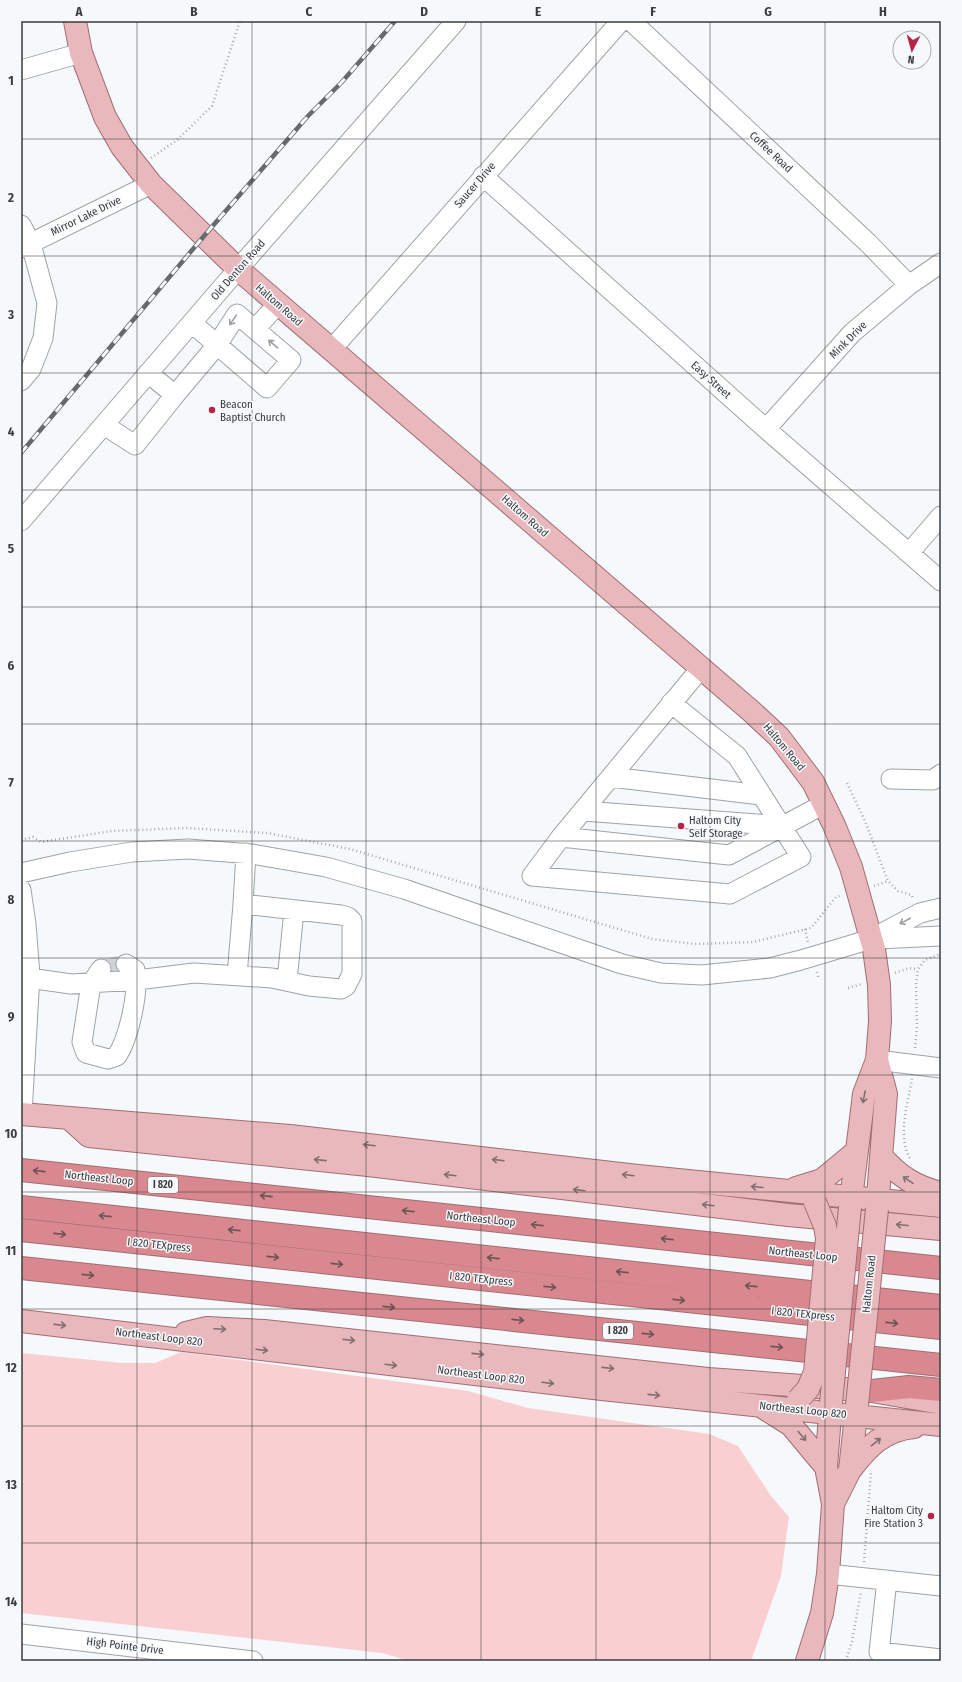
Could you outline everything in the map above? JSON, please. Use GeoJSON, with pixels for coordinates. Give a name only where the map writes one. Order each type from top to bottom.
{"type":"FeatureCollection","features":[{"type":"Feature","properties":{"kind":"highway","name":"Northeast Loop"},"geometry":{"type":"LineString","coordinates":[[21,1170],[941,1268]]}},
{"type":"Feature","properties":{"kind":"highway","name":"I 820 TEXpress"},"geometry":{"type":"LineString","coordinates":[[21,1207],[941,1306]]}},
{"type":"Feature","properties":{"kind":"highway","name":"I 820 TEXpress"},"geometry":{"type":"LineString","coordinates":[[21,1230],[941,1328]]}},
{"type":"Feature","properties":{"kind":"highway","name":"I 820"},"geometry":{"type":"LineString","coordinates":[[21,1268],[941,1365]]}},
{"type":"Feature","properties":{"kind":"highway"},"geometry":{"type":"LineString","coordinates":[[862,1404],[909,1387],[941,1390]]}},
{"type":"Feature","properties":{"kind":"main road","name":"Haltom Road"},"geometry":{"type":"LineString","coordinates":[[75,21],[81,53],[105,117],[122,147],[150,184],[238,269],[751,711],[779,737],[813,782],[824,804],[851,867],[871,939],[879,985],[880,1021],[877,1060],[864,1094],[851,1202],[831,1408],[826,1467],[833,1504],[828,1574],[822,1613],[806,1661]]}},
{"type":"Feature","properties":{"kind":"main road","name":"Haltom Road"},"geometry":{"type":"LineString","coordinates":[[833,1504],[850,1470],[862,1404],[886,1094],[877,1060]]}},
{"type":"Feature","properties":{"kind":"main road"},"geometry":{"type":"LineString","coordinates":[[22,1114],[290,1136],[638,1176],[790,1190],[851,1202],[941,1206]]}},
{"type":"Feature","properties":{"kind":"main road"},"geometry":{"type":"LineString","coordinates":[[70,1119],[89,1136],[368,1165],[788,1214],[941,1229]]}},
{"type":"Feature","properties":{"kind":"main road"},"geometry":{"type":"LineString","coordinates":[[790,1190],[822,1180],[841,1166],[857,1150]]}},
{"type":"Feature","properties":{"kind":"main road"},"geometry":{"type":"LineString","coordinates":[[881,1156],[893,1169],[921,1188],[941,1193]]}},
{"type":"Feature","properties":{"kind":"main road"},"geometry":{"type":"LineString","coordinates":[[790,1190],[815,1202],[825,1226],[827,1238],[815,1372],[808,1389],[779,1404],[791,1425],[826,1467]]}},
{"type":"Feature","properties":{"kind":"main road","name":"Northeast Loop 820"},"geometry":{"type":"LineString","coordinates":[[21,1321],[262,1350],[779,1404],[831,1408],[862,1404],[938,1425]]}},
{"type":"Feature","properties":{"kind":"main road"},"geometry":{"type":"LineString","coordinates":[[168,1338],[206,1328],[264,1331],[708,1379],[862,1404],[941,1403]]}},
{"type":"Feature","properties":{"kind":"main road"},"geometry":{"type":"LineString","coordinates":[[850,1470],[875,1442],[890,1431],[904,1428],[938,1425]]}},
{"type":"Feature","properties":{"kind":"street","name":"Old Denton Road"},"geometry":{"type":"LineString","coordinates":[[21,521],[238,269],[456,21]]}},
{"type":"Feature","properties":{"kind":"street","name":"Saucer Drive"},"geometry":{"type":"LineString","coordinates":[[331,350],[621,21]]}},
{"type":"Feature","properties":{"kind":"street","name":"Coffee Road"},"geometry":{"type":"LineString","coordinates":[[631,21],[868,243],[910,285]]}},
{"type":"Feature","properties":{"kind":"street"},"geometry":{"type":"LineString","coordinates":[[21,70],[81,53]]}},
{"type":"Feature","properties":{"kind":"street","name":"Easy Street"},"geometry":{"type":"LineString","coordinates":[[483,176],[766,429],[941,581]]}},
{"type":"Feature","properties":{"kind":"street","name":"Mirror Lake Drive"},"geometry":{"type":"LineString","coordinates":[[26,246],[150,184]]}},
{"type":"Feature","properties":{"kind":"street"},"geometry":{"type":"LineString","coordinates":[[21,225],[26,246],[46,303],[43,338],[31,369],[21,381]]}},
{"type":"Feature","properties":{"kind":"street","name":"Mink Drive"},"geometry":{"type":"LineString","coordinates":[[766,429],[852,333],[910,285],[941,263]]}},
{"type":"Feature","properties":{"kind":"street"},"geometry":{"type":"LineString","coordinates":[[255,329],[278,304]]}},
{"type":"Feature","properties":{"kind":"street"},"geometry":{"type":"LineString","coordinates":[[104,424],[135,445],[217,345],[237,314],[291,360],[267,388],[217,345],[192,323]]}},
{"type":"Feature","properties":{"kind":"street"},"geometry":{"type":"LineString","coordinates":[[148,373],[175,395]]}},
{"type":"Feature","properties":{"kind":"street"},"geometry":{"type":"LineString","coordinates":[[909,553],[941,516]]}},
{"type":"Feature","properties":{"kind":"street"},"geometry":{"type":"LineString","coordinates":[[671,704],[737,756],[761,795],[783,826],[801,857],[730,894],[532,876],[561,837],[583,811],[671,704],[701,668]]}},
{"type":"Feature","properties":{"kind":"street"},"geometry":{"type":"LineString","coordinates":[[891,779],[933,780],[941,774]]}},
{"type":"Feature","properties":{"kind":"street"},"geometry":{"type":"LineString","coordinates":[[611,777],[761,795]]}},
{"type":"Feature","properties":{"kind":"street"},"geometry":{"type":"LineString","coordinates":[[561,837],[729,855],[824,804]]}},
{"type":"Feature","properties":{"kind":"street"},"geometry":{"type":"LineString","coordinates":[[583,811],[783,826]]}},
{"type":"Feature","properties":{"kind":"street"},"geometry":{"type":"LineString","coordinates":[[21,873],[70,862],[132,852],[188,849],[246,853],[326,867],[404,889],[622,964],[661,973],[702,975],[770,968],[871,939],[920,913],[941,908]]}},
{"type":"Feature","properties":{"kind":"street"},"geometry":{"type":"LineString","coordinates":[[237,976],[246,853]]}},
{"type":"Feature","properties":{"kind":"street"},"geometry":{"type":"LineString","coordinates":[[21,890],[26,924],[29,978],[22,1114]]}},
{"type":"Feature","properties":{"kind":"street"},"geometry":{"type":"LineString","coordinates":[[29,978],[71,984],[96,976],[137,980],[194,973],[272,978],[309,986],[341,989],[346,986],[352,974],[352,921],[341,916],[243,904]]}},
{"type":"Feature","properties":{"kind":"street"},"geometry":{"type":"LineString","coordinates":[[287,981],[294,910]]}},
{"type":"Feature","properties":{"kind":"street"},"geometry":{"type":"LineString","coordinates":[[871,939],[941,936]]}},
{"type":"Feature","properties":{"kind":"street"},"geometry":{"type":"LineString","coordinates":[[96,976],[82,1042],[86,1053],[108,1059],[117,1056],[126,1037],[137,980],[135,970],[126,964]]}},
{"type":"Feature","properties":{"kind":"street"},"geometry":{"type":"LineString","coordinates":[[877,1060],[941,1068]]}},
{"type":"Feature","properties":{"kind":"street"},"geometry":{"type":"LineString","coordinates":[[828,1574],[941,1586]]}},
{"type":"Feature","properties":{"kind":"street"},"geometry":{"type":"LineString","coordinates":[[887,1580],[879,1652],[941,1659]]}},
{"type":"Feature","properties":{"kind":"street","name":"High Pointe Drive"},"geometry":{"type":"LineString","coordinates":[[21,1634],[254,1661]]}},
{"type":"Feature","properties":{"kind":"path"},"geometry":{"type":"LineString","coordinates":[[137,167],[177,140],[212,106],[240,21]]}},
{"type":"Feature","properties":{"kind":"path"},"geometry":{"type":"LineString","coordinates":[[847,783],[865,821],[888,881],[898,891],[912,895]]}},
{"type":"Feature","properties":{"kind":"path"},"geometry":{"type":"LineString","coordinates":[[21,840],[34,837],[40,842],[112,832],[186,828],[267,833],[350,849],[652,939],[695,944],[753,942],[810,928],[836,897]]}},
{"type":"Feature","properties":{"kind":"path"},"geometry":{"type":"LineString","coordinates":[[863,1565],[872,1466]]}},
{"type":"Feature","properties":{"kind":"path"},"geometry":{"type":"LineString","coordinates":[[846,1661],[852,1641],[861,1591]]}},
{"type":"Feature","properties":{"kind":"shaded area"},"geometry":{"type":"Polygon","coordinates":[[[181,1352],[468,1391],[528,1408],[709,1434],[738,1446],[771,1496],[789,1517],[781,1576],[751,1661],[409,1661],[382,1653],[21,1613],[21,1353],[123,1363],[155,1363],[181,1352]]]}},
{"type":"Feature","properties":{"kind":"tunnel"},"geometry":{"type":"LineString","coordinates":[[101,969],[126,964]]}},
{"type":"Feature","properties":{"kind":"railway"},"geometry":{"type":"LineString","coordinates":[[21,453],[204,236],[308,116],[341,83],[395,21]]}},
{"type":"Feature","properties":{"kind":"place","name":"Beacon Baptist Church"},"geometry":{"type":"Point","coordinates":[212,410]}},
{"type":"Feature","properties":{"kind":"place","name":"Haltom City Self Storage"},"geometry":{"type":"Point","coordinates":[681,826]}},
{"type":"Feature","properties":{"kind":"place","name":"Haltom City Fire Station 3"},"geometry":{"type":"Point","coordinates":[931,1516]}}]}
